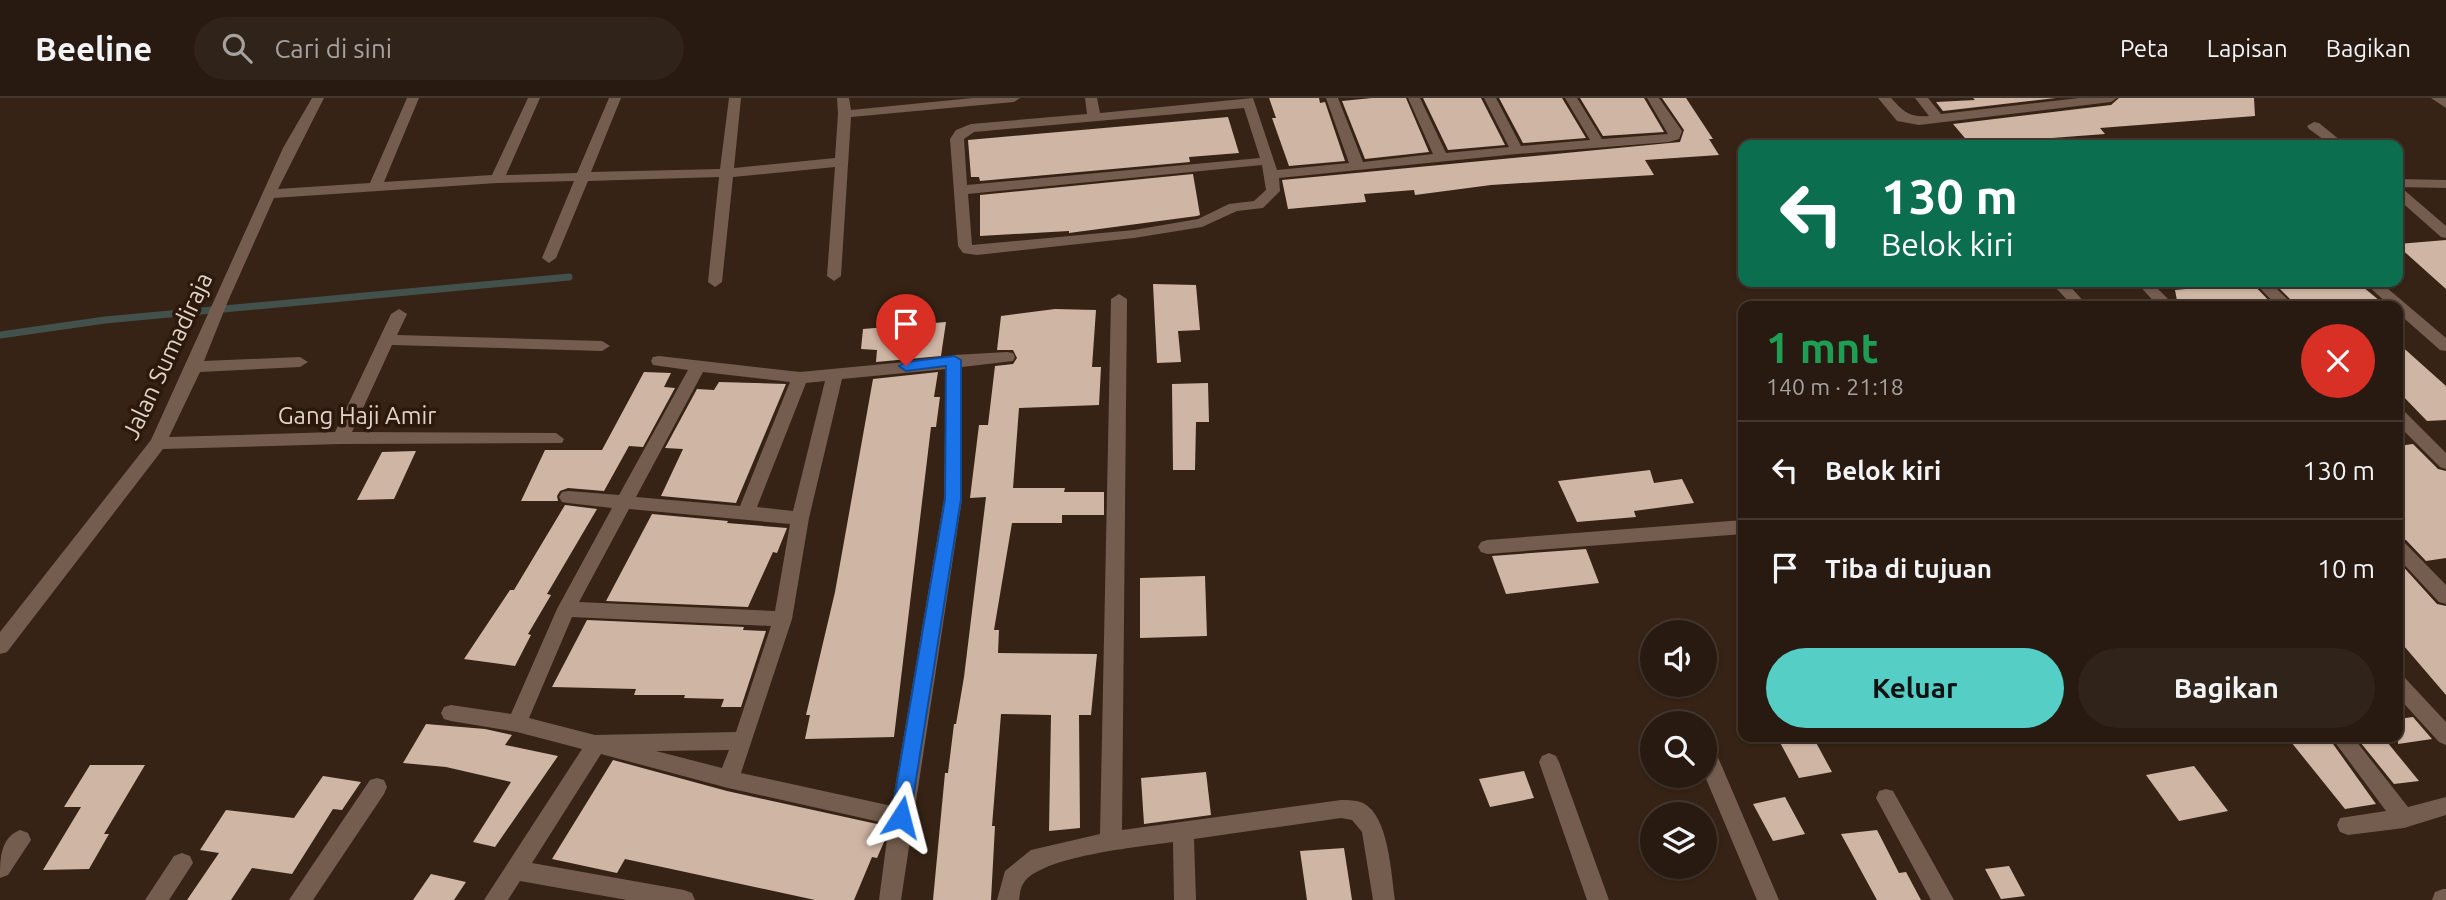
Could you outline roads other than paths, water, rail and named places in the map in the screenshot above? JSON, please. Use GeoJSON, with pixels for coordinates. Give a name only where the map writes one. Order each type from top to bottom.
{"type":"FeatureCollection","features":[{"type":"Feature","properties":{"kind":"street","name":"Jalan Sumadiraja"},"geometry":{"type":"LineString","coordinates":[[0,646],[158,443],[290,148],[318,98]]}},
{"type":"Feature","properties":{"kind":"street"},"geometry":{"type":"LineString","coordinates":[[374,189],[414,98]]}},
{"type":"Feature","properties":{"kind":"street"},"geometry":{"type":"LineString","coordinates":[[497,178],[534,98]]}},
{"type":"Feature","properties":{"kind":"street"},"geometry":{"type":"LineString","coordinates":[[549,258],[615,98]]}},
{"type":"Feature","properties":{"kind":"street"},"geometry":{"type":"LineString","coordinates":[[715,282],[735,98]]}},
{"type":"Feature","properties":{"kind":"street"},"geometry":{"type":"LineString","coordinates":[[834,276],[845,114],[843,98]]}},
{"type":"Feature","properties":{"kind":"street"},"geometry":{"type":"LineString","coordinates":[[845,114],[944,101],[1014,98]]}},
{"type":"Feature","properties":{"kind":"street"},"geometry":{"type":"LineString","coordinates":[[1091,98],[1094,118]]}},
{"type":"Feature","properties":{"kind":"street"},"geometry":{"type":"LineString","coordinates":[[1332,98],[1357,165]]}},
{"type":"Feature","properties":{"kind":"street"},"geometry":{"type":"LineString","coordinates":[[1415,98],[1441,157]]}},
{"type":"Feature","properties":{"kind":"street"},"geometry":{"type":"LineString","coordinates":[[1490,98],[1517,150]]}},
{"type":"Feature","properties":{"kind":"street"},"geometry":{"type":"LineString","coordinates":[[1571,98],[1598,143]]}},
{"type":"Feature","properties":{"kind":"street"},"geometry":{"type":"LineString","coordinates":[[962,190],[1269,168],[1357,165],[1674,136],[1675,131],[1653,98]]}},
{"type":"Feature","properties":{"kind":"street"},"geometry":{"type":"LineString","coordinates":[[1884,98],[1897,114],[1908,120],[1937,118],[2020,102],[2111,98]]}},
{"type":"Feature","properties":{"kind":"street"},"geometry":{"type":"LineString","coordinates":[[1921,98],[1937,118]]}},
{"type":"Feature","properties":{"kind":"street"},"geometry":{"type":"LineString","coordinates":[[2437,98],[2446,104]]}},
{"type":"Feature","properties":{"kind":"street"},"geometry":{"type":"LineString","coordinates":[[1248,101],[1269,168],[1272,191],[1258,205],[1234,207],[1202,223],[1134,234],[968,250],[965,247],[957,139],[961,133],[971,128],[1094,118],[1248,101]]}},
{"type":"Feature","properties":{"kind":"street"},"geometry":{"type":"LineString","coordinates":[[2314,126],[2332,140]]}},
{"type":"Feature","properties":{"kind":"street"},"geometry":{"type":"LineString","coordinates":[[270,194],[374,189],[497,178],[728,173],[840,162]]}},
{"type":"Feature","properties":{"kind":"street"},"geometry":{"type":"LineString","coordinates":[[2403,183],[2446,184]]}},
{"type":"Feature","properties":{"kind":"street"},"geometry":{"type":"LineString","coordinates":[[2403,196],[2446,234]]}},
{"type":"Feature","properties":{"kind":"street"},"geometry":{"type":"LineString","coordinates":[[2063,287],[2076,301]]}},
{"type":"Feature","properties":{"kind":"street"},"geometry":{"type":"LineString","coordinates":[[2148,287],[2162,301]]}},
{"type":"Feature","properties":{"kind":"street"},"geometry":{"type":"LineString","coordinates":[[2266,287],[2281,301]]}},
{"type":"Feature","properties":{"kind":"street"},"geometry":{"type":"LineString","coordinates":[[2377,287],[2394,301]]}},
{"type":"Feature","properties":{"kind":"street"},"geometry":{"type":"LineString","coordinates":[[1111,841],[1119,299]]}},
{"type":"Feature","properties":{"kind":"street"},"geometry":{"type":"LineString","coordinates":[[2403,309],[2446,345]]}},
{"type":"Feature","properties":{"kind":"street"},"geometry":{"type":"LineString","coordinates":[[341,438],[399,314]]}},
{"type":"Feature","properties":{"kind":"street"},"geometry":{"type":"LineString","coordinates":[[387,340],[602,346]]}},
{"type":"Feature","properties":{"kind":"street"},"geometry":{"type":"LineString","coordinates":[[659,361],[800,378],[954,360],[1007,357]]}},
{"type":"Feature","properties":{"kind":"street"},"geometry":{"type":"LineString","coordinates":[[890,900],[953,499],[954,360]]}},
{"type":"Feature","properties":{"kind":"street"},"geometry":{"type":"LineString","coordinates":[[194,367],[300,362]]}},
{"type":"Feature","properties":{"kind":"street"},"geometry":{"type":"LineString","coordinates":[[517,723],[566,609],[698,366]]}},
{"type":"Feature","properties":{"kind":"street"},"geometry":{"type":"LineString","coordinates":[[728,779],[783,619],[800,518],[835,375]]}},
{"type":"Feature","properties":{"kind":"street"},"geometry":{"type":"LineString","coordinates":[[746,512],[800,378]]}},
{"type":"Feature","properties":{"kind":"street"},"geometry":{"type":"LineString","coordinates":[[2403,420],[2446,463]]}},
{"type":"Feature","properties":{"kind":"street","name":"Gang Haji Amir"},"geometry":{"type":"LineString","coordinates":[[158,443],[341,438],[556,439]]}},
{"type":"Feature","properties":{"kind":"street"},"geometry":{"type":"LineString","coordinates":[[568,496],[800,518]]}},
{"type":"Feature","properties":{"kind":"street"},"geometry":{"type":"LineString","coordinates":[[1487,547],[1738,527]]}},
{"type":"Feature","properties":{"kind":"street"},"geometry":{"type":"LineString","coordinates":[[2403,552],[2446,597]]}},
{"type":"Feature","properties":{"kind":"street"},"geometry":{"type":"LineString","coordinates":[[566,609],[783,619]]}},
{"type":"Feature","properties":{"kind":"street"},"geometry":{"type":"LineString","coordinates":[[2403,689],[2446,736]]}},
{"type":"Feature","properties":{"kind":"street"},"geometry":{"type":"LineString","coordinates":[[451,713],[517,723],[728,779],[901,817]]}},
{"type":"Feature","properties":{"kind":"street"},"geometry":{"type":"LineString","coordinates":[[597,743],[743,741]]}},
{"type":"Feature","properties":{"kind":"street"},"geometry":{"type":"LineString","coordinates":[[2345,742],[2404,817]]}},
{"type":"Feature","properties":{"kind":"street"},"geometry":{"type":"LineString","coordinates":[[495,900],[517,870],[597,743]]}},
{"type":"Feature","properties":{"kind":"street"},"geometry":{"type":"LineString","coordinates":[[1549,762],[1598,900]]}},
{"type":"Feature","properties":{"kind":"street"},"geometry":{"type":"LineString","coordinates":[[1717,779],[1768,900]]}},
{"type":"Feature","properties":{"kind":"street"},"geometry":{"type":"LineString","coordinates":[[300,900],[377,787]]}},
{"type":"Feature","properties":{"kind":"street"},"geometry":{"type":"LineString","coordinates":[[1886,798],[1943,900]]}},
{"type":"Feature","properties":{"kind":"street"},"geometry":{"type":"LineString","coordinates":[[2348,825],[2404,817],[2446,806]]}},
{"type":"Feature","properties":{"kind":"street"},"geometry":{"type":"LineString","coordinates":[[1008,900],[1013,878],[1039,858],[1111,841],[1341,809],[1358,811],[1365,816],[1372,828],[1384,900]]}},
{"type":"Feature","properties":{"kind":"street"},"geometry":{"type":"LineString","coordinates":[[1183,830],[1185,900]]}},
{"type":"Feature","properties":{"kind":"street"},"geometry":{"type":"LineString","coordinates":[[0,868],[20,840]]}},
{"type":"Feature","properties":{"kind":"street"},"geometry":{"type":"LineString","coordinates":[[156,900],[182,863]]}},
{"type":"Feature","properties":{"kind":"street"},"geometry":{"type":"LineString","coordinates":[[517,870],[684,900]]}},
{"type":"Feature","properties":{"kind":"waterway"},"geometry":{"type":"LineString","coordinates":[[0,335],[105,320],[569,277]]}}]}
